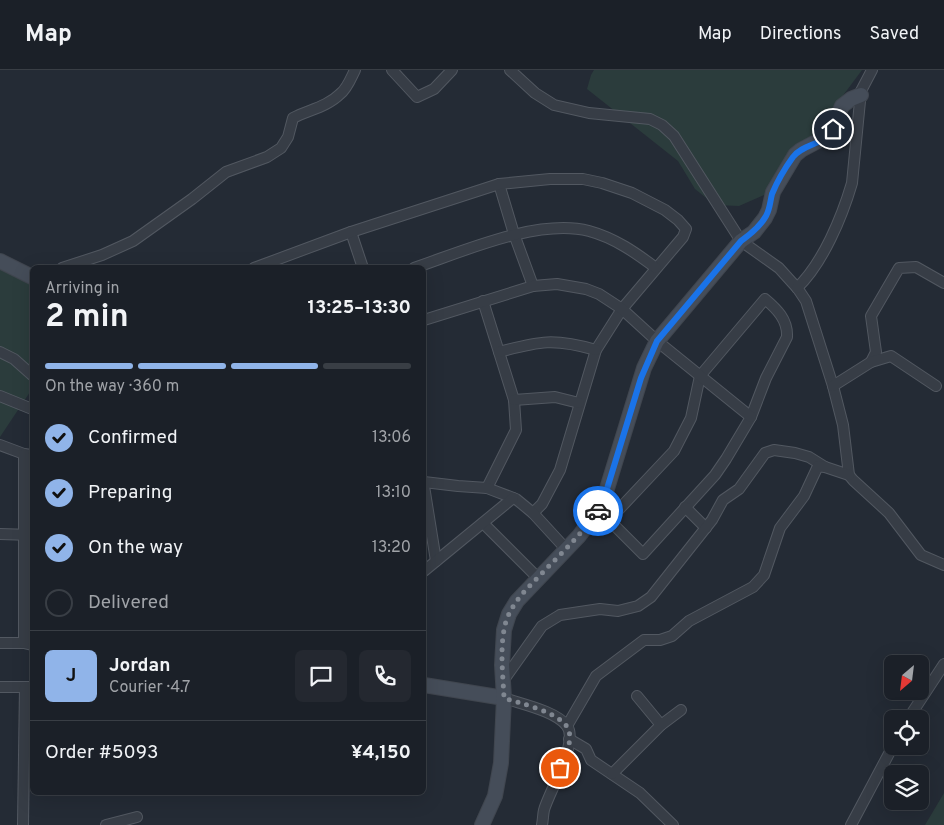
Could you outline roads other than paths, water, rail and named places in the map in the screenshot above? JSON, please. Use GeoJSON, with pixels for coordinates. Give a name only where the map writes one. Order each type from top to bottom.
{"type":"FeatureCollection","features":[{"type":"Feature","properties":{"kind":"street"},"geometry":{"type":"LineString","coordinates":[[71,265],[102,255],[133,241],[226,172],[267,157],[281,148],[288,137],[293,118],[322,107],[341,94],[355,70]]}},
{"type":"Feature","properties":{"kind":"street"},"geometry":{"type":"LineString","coordinates":[[392,70],[417,98],[434,88],[452,70]]}},
{"type":"Feature","properties":{"kind":"street"},"geometry":{"type":"LineString","coordinates":[[510,70],[534,93],[554,105],[589,113],[643,118],[662,125],[674,136],[741,241],[779,268],[806,301],[833,386],[843,425],[849,475]]}},
{"type":"Feature","properties":{"kind":"street"},"geometry":{"type":"LineString","coordinates":[[797,288],[816,266],[848,196],[852,183],[861,95],[863,85],[872,70]]}},
{"type":"Feature","properties":{"kind":"street"},"geometry":{"type":"LineString","coordinates":[[482,825],[497,788],[501,763],[504,698],[504,630],[506,621],[516,601],[587,526],[602,504],[642,373],[657,341],[741,241],[754,232],[765,218],[773,192],[795,155],[829,135],[842,106],[851,99],[861,95]]}},
{"type":"Feature","properties":{"kind":"street"},"geometry":{"type":"LineString","coordinates":[[262,265],[351,232],[498,184],[550,179],[583,179],[602,182],[648,200],[678,220],[686,229],[683,237],[622,309],[596,350],[556,480],[542,504],[533,513]]}},
{"type":"Feature","properties":{"kind":"street"},"geometry":{"type":"LineString","coordinates":[[498,184],[533,286]]}},
{"type":"Feature","properties":{"kind":"street"},"geometry":{"type":"LineString","coordinates":[[423,265],[514,234],[555,229],[590,231],[626,247],[656,268]]}},
{"type":"Feature","properties":{"kind":"street"},"geometry":{"type":"LineString","coordinates":[[351,232],[362,265]]}},
{"type":"Feature","properties":{"kind":"street"},"geometry":{"type":"LineString","coordinates":[[0,261],[28,273]]}},
{"type":"Feature","properties":{"kind":"street"},"geometry":{"type":"LineString","coordinates":[[871,362],[876,352],[871,316],[899,268],[916,266],[944,284]]}},
{"type":"Feature","properties":{"kind":"street"},"geometry":{"type":"LineString","coordinates":[[426,319],[533,286],[557,284],[586,288],[600,294],[622,309],[657,341],[751,417]]}},
{"type":"Feature","properties":{"kind":"street"},"geometry":{"type":"LineString","coordinates":[[766,299],[780,314],[788,330],[787,337],[766,378],[751,417],[715,475],[643,554],[609,520],[674,451],[691,418],[700,376],[766,299]]}},
{"type":"Feature","properties":{"kind":"street"},"geometry":{"type":"LineString","coordinates":[[484,301],[514,400],[516,430],[487,488]]}},
{"type":"Feature","properties":{"kind":"street"},"geometry":{"type":"LineString","coordinates":[[500,352],[542,341],[565,342],[596,350]]}},
{"type":"Feature","properties":{"kind":"street"},"geometry":{"type":"LineString","coordinates":[[0,352],[14,359],[30,373]]}},
{"type":"Feature","properties":{"kind":"street"},"geometry":{"type":"LineString","coordinates":[[833,386],[871,362],[891,356],[936,386]]}},
{"type":"Feature","properties":{"kind":"street"},"geometry":{"type":"LineString","coordinates":[[0,396],[30,407]]}},
{"type":"Feature","properties":{"kind":"street"},"geometry":{"type":"LineString","coordinates":[[514,400],[555,397],[579,403]]}},
{"type":"Feature","properties":{"kind":"street"},"geometry":{"type":"LineString","coordinates":[[0,445],[28,454],[28,644],[0,643]]}},
{"type":"Feature","properties":{"kind":"street"},"geometry":{"type":"LineString","coordinates":[[503,681],[542,626],[560,615],[600,609],[618,611],[638,606],[651,597],[706,528],[723,500],[739,489],[765,453],[774,450],[795,453],[809,457],[825,467]]}},
{"type":"Feature","properties":{"kind":"street"},"geometry":{"type":"LineString","coordinates":[[567,726],[596,676],[644,640],[660,640],[672,636],[689,621],[753,587],[764,575],[780,528],[804,496],[818,466],[849,475],[864,492],[889,513],[918,552],[928,559],[944,565]]}},
{"type":"Feature","properties":{"kind":"street"},"geometry":{"type":"LineString","coordinates":[[426,482],[487,488],[513,498],[533,513],[566,548]]}},
{"type":"Feature","properties":{"kind":"street"},"geometry":{"type":"LineString","coordinates":[[426,498],[436,561]]}},
{"type":"Feature","properties":{"kind":"street"},"geometry":{"type":"LineString","coordinates":[[426,569],[513,498]]}},
{"type":"Feature","properties":{"kind":"street"},"geometry":{"type":"LineString","coordinates":[[685,507],[706,528]]}},
{"type":"Feature","properties":{"kind":"street"},"geometry":{"type":"LineString","coordinates":[[483,523],[538,578]]}},
{"type":"Feature","properties":{"kind":"street"},"geometry":{"type":"LineString","coordinates":[[0,534],[28,535]]}},
{"type":"Feature","properties":{"kind":"street"},"geometry":{"type":"LineString","coordinates":[[914,710],[944,664]]}},
{"type":"Feature","properties":{"kind":"street"},"geometry":{"type":"LineString","coordinates":[[426,685],[504,698],[543,711],[567,726],[569,739],[566,754],[544,811],[542,825]]}},
{"type":"Feature","properties":{"kind":"street"},"geometry":{"type":"LineString","coordinates":[[0,687],[29,687],[29,770],[24,825]]}},
{"type":"Feature","properties":{"kind":"street"},"geometry":{"type":"LineString","coordinates":[[637,696],[661,725]]}},
{"type":"Feature","properties":{"kind":"street"},"geometry":{"type":"LineString","coordinates":[[612,774],[661,725],[681,710]]}},
{"type":"Feature","properties":{"kind":"street"},"geometry":{"type":"LineString","coordinates":[[569,739],[586,749],[591,760],[640,794],[673,825]]}},
{"type":"Feature","properties":{"kind":"street"},"geometry":{"type":"LineString","coordinates":[[851,825],[887,755]]}},
{"type":"Feature","properties":{"kind":"street"},"geometry":{"type":"LineString","coordinates":[[106,825],[137,817]]}}]}
